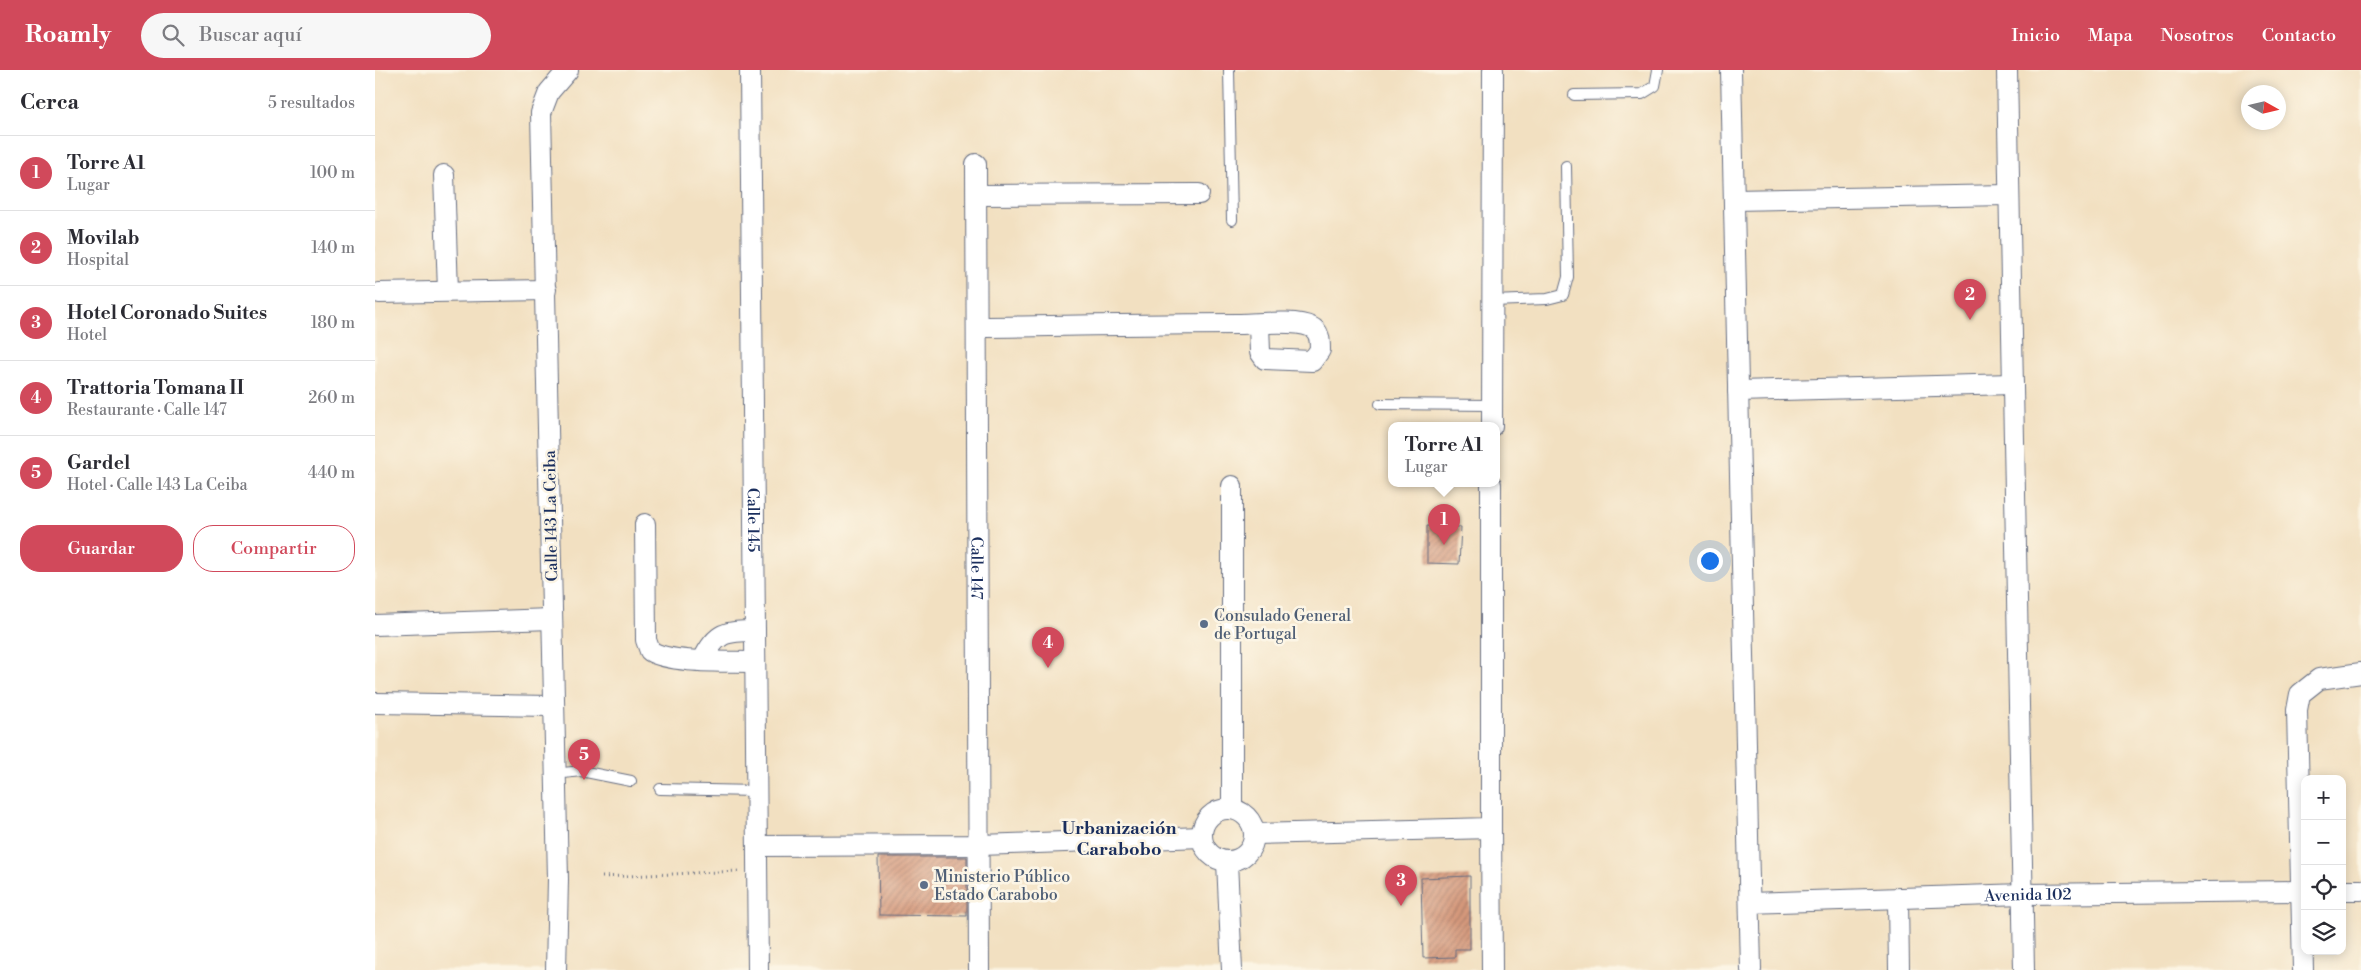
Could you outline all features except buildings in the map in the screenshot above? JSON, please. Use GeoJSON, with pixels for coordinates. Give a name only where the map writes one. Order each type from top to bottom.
{"type":"FeatureCollection","features":[{"type":"Feature","properties":{"kind":"street","name":"Calle 143 La Ceiba"},"geometry":{"type":"LineString","coordinates":[[557,970],[558,879],[541,113],[549,92],[567,70]]}},
{"type":"Feature","properties":{"kind":"street","name":"Calle 145"},"geometry":{"type":"LineString","coordinates":[[750,70],[758,970]]}},
{"type":"Feature","properties":{"kind":"street"},"geometry":{"type":"LineString","coordinates":[[1492,422],[1493,70]]}},
{"type":"Feature","properties":{"kind":"street"},"geometry":{"type":"LineString","coordinates":[[1731,70],[1751,970]]}},
{"type":"Feature","properties":{"kind":"street"},"geometry":{"type":"LineString","coordinates":[[2007,70],[2024,970]]}},
{"type":"Feature","properties":{"kind":"street","name":"Calle 147"},"geometry":{"type":"LineString","coordinates":[[976,164],[979,970]]}},
{"type":"Feature","properties":{"kind":"street"},"geometry":{"type":"LineString","coordinates":[[444,175],[448,291]]}},
{"type":"Feature","properties":{"kind":"street"},"geometry":{"type":"LineString","coordinates":[[977,195],[1199,194]]}},
{"type":"Feature","properties":{"kind":"street"},"geometry":{"type":"LineString","coordinates":[[1734,200],[2009,195]]}},
{"type":"Feature","properties":{"kind":"street"},"geometry":{"type":"LineString","coordinates":[[379,293],[546,290]]}},
{"type":"Feature","properties":{"kind":"street"},"geometry":{"type":"LineString","coordinates":[[977,327],[1259,324]]}},
{"type":"Feature","properties":{"kind":"street"},"geometry":{"type":"LineString","coordinates":[[1738,391],[2013,384]]}},
{"type":"Feature","properties":{"kind":"street"},"geometry":{"type":"LineString","coordinates":[[1232,486],[1232,809]]}},
{"type":"Feature","properties":{"kind":"street"},"geometry":{"type":"LineString","coordinates":[[1491,487],[1492,970]]}},
{"type":"Feature","properties":{"kind":"street"},"geometry":{"type":"LineString","coordinates":[[645,524],[647,647],[652,653],[663,657],[755,662]]}},
{"type":"Feature","properties":{"kind":"street"},"geometry":{"type":"LineString","coordinates":[[375,625],[551,619]]}},
{"type":"Feature","properties":{"kind":"street"},"geometry":{"type":"LineString","coordinates":[[703,660],[708,647],[721,634],[734,631],[755,631]]}},
{"type":"Feature","properties":{"kind":"street"},"geometry":{"type":"LineString","coordinates":[[2302,865],[2297,710],[2300,694],[2319,679],[2361,673]]}},
{"type":"Feature","properties":{"kind":"street"},"geometry":{"type":"LineString","coordinates":[[376,702],[553,706]]}},
{"type":"Feature","properties":{"kind":"street"},"geometry":{"type":"LineString","coordinates":[[1232,809],[1239,811],[1250,820],[1255,834],[1252,848],[1247,854],[1235,861],[1227,862],[1213,857],[1207,852],[1202,837],[1206,822],[1211,816],[1218,811],[1232,809]]}},
{"type":"Feature","properties":{"kind":"street"},"geometry":{"type":"LineString","coordinates":[[1255,834],[1491,828]]}},
{"type":"Feature","properties":{"kind":"street"},"geometry":{"type":"LineString","coordinates":[[758,846],[980,845],[1202,837]]}},
{"type":"Feature","properties":{"kind":"street"},"geometry":{"type":"LineString","coordinates":[[1227,862],[1232,970]]}},
{"type":"Feature","properties":{"kind":"street"},"geometry":{"type":"LineString","coordinates":[[2346,890],[2361,890]]}},
{"type":"Feature","properties":{"kind":"street","name":"Avenida 102"},"geometry":{"type":"LineString","coordinates":[[1750,903],[2023,894],[2301,891]]}},
{"type":"Feature","properties":{"kind":"street"},"geometry":{"type":"LineString","coordinates":[[1898,899],[1899,970]]}},
{"type":"Feature","properties":{"kind":"street"},"geometry":{"type":"LineString","coordinates":[[2303,910],[2303,970]]}},
{"type":"Feature","properties":{"kind":"lane"},"geometry":{"type":"LineString","coordinates":[[1229,70],[1232,220]]}},
{"type":"Feature","properties":{"kind":"lane"},"geometry":{"type":"LineString","coordinates":[[1574,95],[1642,94],[1655,86],[1658,70]]}},
{"type":"Feature","properties":{"kind":"lane"},"geometry":{"type":"LineString","coordinates":[[1492,301],[1547,299],[1563,295],[1567,277],[1566,166]]}},
{"type":"Feature","properties":{"kind":"lane"},"geometry":{"type":"LineString","coordinates":[[1380,404],[1492,404]]}},
{"type":"Feature","properties":{"kind":"lane"},"geometry":{"type":"LineString","coordinates":[[555,774],[581,771],[631,781]]}},
{"type":"Feature","properties":{"kind":"lane"},"geometry":{"type":"LineString","coordinates":[[659,789],[756,791]]}},
{"type":"Feature","properties":{"kind":"path"},"geometry":{"type":"LineString","coordinates":[[602,877],[758,871]]}},
{"type":"Feature","properties":{"kind":"place","name":"Movilab"},"geometry":{"type":"Point","coordinates":[1970,320]}},
{"type":"Feature","properties":{"kind":"place","name":"Torre A1"},"geometry":{"type":"Point","coordinates":[1444,545]}},
{"type":"Feature","properties":{"kind":"place","name":"Consulado General de Portugal"},"geometry":{"type":"Point","coordinates":[1204,624]}},
{"type":"Feature","properties":{"kind":"place","name":"Trattoria Tomana II"},"geometry":{"type":"Point","coordinates":[1048,668]}},
{"type":"Feature","properties":{"kind":"place","name":"Gardel"},"geometry":{"type":"Point","coordinates":[584,780]}},
{"type":"Feature","properties":{"kind":"place","name":"Ministerio Público Estado Carabobo"},"geometry":{"type":"Point","coordinates":[924,885]}},
{"type":"Feature","properties":{"kind":"place","name":"Hotel Coronado Suites"},"geometry":{"type":"Point","coordinates":[1401,906]}},
{"type":"Feature","properties":{"kind":"district","name":"Urbanización Carabobo"},"geometry":{"type":"Point","coordinates":[1119,838]}}]}
